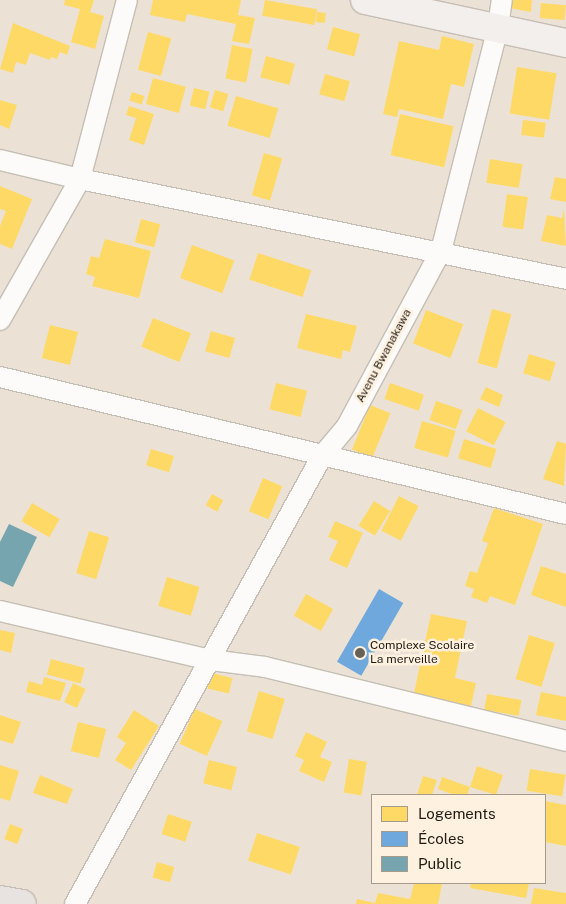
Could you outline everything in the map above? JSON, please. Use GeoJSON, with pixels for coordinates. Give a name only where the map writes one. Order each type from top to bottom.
{"type":"FeatureCollection","features":[{"type":"Feature","properties":{"kind":"main road"},"geometry":{"type":"LineString","coordinates":[[0,900],[22,904]]}},
{"type":"Feature","properties":{"kind":"street"},"geometry":{"type":"LineString","coordinates":[[0,320],[80,179],[128,0]]}},
{"type":"Feature","properties":{"kind":"street"},"geometry":{"type":"LineString","coordinates":[[365,0],[566,43]]}},
{"type":"Feature","properties":{"kind":"street","name":"Avenu Bwanakawa"},"geometry":{"type":"LineString","coordinates":[[75,904],[322,456],[347,426],[441,251],[498,27],[502,0]]}},
{"type":"Feature","properties":{"kind":"street"},"geometry":{"type":"LineString","coordinates":[[0,160],[80,179],[441,251],[566,279]]}},
{"type":"Feature","properties":{"kind":"street"},"geometry":{"type":"LineString","coordinates":[[0,377],[566,514]]}},
{"type":"Feature","properties":{"kind":"street"},"geometry":{"type":"LineString","coordinates":[[0,611],[211,660],[265,667],[566,741]]}},
{"type":"Feature","properties":{"kind":"building: Logements"},"geometry":{"type":"Polygon","coordinates":[[[65,0],[94,0],[90,12],[104,16],[95,49],[71,42],[80,9],[64,5],[65,0]]]}},
{"type":"Feature","properties":{"kind":"building: Logements"},"geometry":{"type":"Polygon","coordinates":[[[153,0],[241,0],[238,15],[255,18],[249,44],[232,41],[236,24],[187,14],[185,22],[150,15],[153,0]]]}},
{"type":"Feature","properties":{"kind":"building: Logements"},"geometry":{"type":"Polygon","coordinates":[[[265,0],[317,9],[314,25],[262,16],[265,0]]]}},
{"type":"Feature","properties":{"kind":"building: Logements"},"geometry":{"type":"Polygon","coordinates":[[[511,0],[532,0],[531,12],[509,8],[511,0]]]}},
{"type":"Feature","properties":{"kind":"building: Logements"},"geometry":{"type":"Polygon","coordinates":[[[541,3],[566,5],[565,20],[540,18],[541,3]]]}},
{"type":"Feature","properties":{"kind":"building: Logements"},"geometry":{"type":"Polygon","coordinates":[[[317,12],[326,13],[325,23],[316,22],[317,12]]]}},
{"type":"Feature","properties":{"kind":"building: Logements"},"geometry":{"type":"Polygon","coordinates":[[[13,23],[70,46],[67,55],[60,52],[57,59],[51,57],[50,60],[30,53],[26,65],[16,62],[13,73],[0,69],[13,23]]]}},
{"type":"Feature","properties":{"kind":"building: Logements"},"geometry":{"type":"Polygon","coordinates":[[[333,27],[360,34],[354,56],[327,49],[333,27]]]}},
{"type":"Feature","properties":{"kind":"building: Logements"},"geometry":{"type":"Polygon","coordinates":[[[148,32],[171,38],[161,76],[138,70],[148,32]]]}},
{"type":"Feature","properties":{"kind":"building: Logements"},"geometry":{"type":"Polygon","coordinates":[[[442,36],[474,44],[464,87],[451,84],[443,119],[399,109],[397,117],[383,114],[399,41],[439,50],[442,36]]]}},
{"type":"Feature","properties":{"kind":"building: Logements"},"geometry":{"type":"Polygon","coordinates":[[[232,45],[253,49],[246,82],[226,78],[232,45]]]}},
{"type":"Feature","properties":{"kind":"building: Logements"},"geometry":{"type":"Polygon","coordinates":[[[266,56],[295,64],[289,85],[260,77],[266,56]]]}},
{"type":"Feature","properties":{"kind":"building: Logements"},"geometry":{"type":"Polygon","coordinates":[[[517,67],[557,73],[549,120],[510,113],[517,67]]]}},
{"type":"Feature","properties":{"kind":"building: Logements"},"geometry":{"type":"Polygon","coordinates":[[[325,74],[350,81],[344,101],[319,94],[325,74]]]}},
{"type":"Feature","properties":{"kind":"building: Logements"},"geometry":{"type":"Polygon","coordinates":[[[153,78],[186,87],[179,113],[146,104],[153,78]]]}},
{"type":"Feature","properties":{"kind":"building: Logements"},"geometry":{"type":"Polygon","coordinates":[[[194,88],[210,92],[205,109],[190,105],[194,88]]]}},
{"type":"Feature","properties":{"kind":"building: Logements"},"geometry":{"type":"Polygon","coordinates":[[[215,90],[228,94],[223,111],[210,107],[215,90]]]}},
{"type":"Feature","properties":{"kind":"building: Logements"},"geometry":{"type":"Polygon","coordinates":[[[132,92],[144,96],[142,105],[129,101],[132,92]]]}},
{"type":"Feature","properties":{"kind":"building: Logements"},"geometry":{"type":"Polygon","coordinates":[[[236,96],[278,108],[270,138],[227,126],[236,96]]]}},
{"type":"Feature","properties":{"kind":"building: Logements"},"geometry":{"type":"Polygon","coordinates":[[[0,100],[17,105],[9,129],[0,125],[0,100]]]}},
{"type":"Feature","properties":{"kind":"building: Logements"},"geometry":{"type":"Polygon","coordinates":[[[129,106],[154,114],[144,145],[129,140],[136,118],[126,115],[129,106]]]}},
{"type":"Feature","properties":{"kind":"building: Logements"},"geometry":{"type":"Polygon","coordinates":[[[400,114],[454,126],[444,167],[391,155],[400,114]]]}},
{"type":"Feature","properties":{"kind":"building: Logements"},"geometry":{"type":"Polygon","coordinates":[[[523,120],[546,123],[544,138],[521,135],[523,120]]]}},
{"type":"Feature","properties":{"kind":"building: Logements"},"geometry":{"type":"Polygon","coordinates":[[[264,153],[282,158],[270,201],[252,195],[264,153]]]}},
{"type":"Feature","properties":{"kind":"building: Logements"},"geometry":{"type":"Polygon","coordinates":[[[490,159],[523,164],[519,188],[486,183],[490,159]]]}},
{"type":"Feature","properties":{"kind":"building: Logements"},"geometry":{"type":"Polygon","coordinates":[[[555,177],[566,179],[566,202],[550,199],[555,177]]]}},
{"type":"Feature","properties":{"kind":"building: Logements"},"geometry":{"type":"Polygon","coordinates":[[[0,186],[32,199],[12,249],[0,244],[0,226],[6,211],[0,209],[0,186]]]}},
{"type":"Feature","properties":{"kind":"building: Logements"},"geometry":{"type":"Polygon","coordinates":[[[507,194],[528,197],[523,230],[502,227],[507,194]]]}},
{"type":"Feature","properties":{"kind":"building: Logements"},"geometry":{"type":"Polygon","coordinates":[[[564,209],[566,246],[541,241],[547,215],[562,218],[564,209]]]}},
{"type":"Feature","properties":{"kind":"building: Logements"},"geometry":{"type":"Polygon","coordinates":[[[141,219],[160,224],[154,247],[135,242],[141,219]]]}},
{"type":"Feature","properties":{"kind":"building: Logements"},"geometry":{"type":"Polygon","coordinates":[[[105,239],[151,251],[139,298],[92,286],[95,277],[86,274],[91,256],[99,258],[105,239]]]}},
{"type":"Feature","properties":{"kind":"building: Logements"},"geometry":{"type":"Polygon","coordinates":[[[192,245],[234,260],[222,293],[180,278],[192,245]]]}},
{"type":"Feature","properties":{"kind":"building: Logements"},"geometry":{"type":"Polygon","coordinates":[[[258,253],[311,270],[303,297],[249,280],[258,253]]]}},
{"type":"Feature","properties":{"kind":"building: Logements"},"geometry":{"type":"Polygon","coordinates":[[[492,309],[511,314],[497,368],[478,363],[492,309]]]}},
{"type":"Feature","properties":{"kind":"building: Logements"},"geometry":{"type":"Polygon","coordinates":[[[426,310],[463,324],[450,358],[413,344],[426,310]]]}},
{"type":"Feature","properties":{"kind":"building: Logements"},"geometry":{"type":"Polygon","coordinates":[[[306,314],[357,326],[350,352],[343,350],[341,359],[297,348],[306,314]]]}},
{"type":"Feature","properties":{"kind":"building: Logements"},"geometry":{"type":"Polygon","coordinates":[[[153,318],[191,333],[179,362],[141,347],[153,318]]]}},
{"type":"Feature","properties":{"kind":"building: Logements"},"geometry":{"type":"Polygon","coordinates":[[[50,325],[78,332],[70,365],[42,358],[50,325]]]}},
{"type":"Feature","properties":{"kind":"building: Logements"},"geometry":{"type":"Polygon","coordinates":[[[211,331],[235,338],[229,358],[205,351],[211,331]]]}},
{"type":"Feature","properties":{"kind":"building: Logements"},"geometry":{"type":"Polygon","coordinates":[[[529,354],[556,362],[550,381],[523,373],[529,354]]]}},
{"type":"Feature","properties":{"kind":"building: Logements"},"geometry":{"type":"Polygon","coordinates":[[[276,383],[307,391],[301,417],[269,409],[276,383]]]}},
{"type":"Feature","properties":{"kind":"building: Logements"},"geometry":{"type":"Polygon","coordinates":[[[390,383],[424,395],[419,411],[384,399],[390,383]]]}},
{"type":"Feature","properties":{"kind":"building: Logements"},"geometry":{"type":"Polygon","coordinates":[[[486,387],[503,395],[499,407],[480,399],[486,387]]]}},
{"type":"Feature","properties":{"kind":"building: Logements"},"geometry":{"type":"Polygon","coordinates":[[[436,401],[462,410],[456,429],[429,420],[436,401]]]}},
{"type":"Feature","properties":{"kind":"building: Logements"},"geometry":{"type":"Polygon","coordinates":[[[370,405],[390,413],[372,458],[352,450],[370,405]]]}},
{"type":"Feature","properties":{"kind":"building: Logements"},"geometry":{"type":"Polygon","coordinates":[[[478,408],[506,422],[494,445],[466,431],[478,408]]]}},
{"type":"Feature","properties":{"kind":"building: Logements"},"geometry":{"type":"Polygon","coordinates":[[[422,421],[456,431],[448,458],[414,448],[422,421]]]}},
{"type":"Feature","properties":{"kind":"building: Logements"},"geometry":{"type":"Polygon","coordinates":[[[464,439],[497,449],[491,468],[458,458],[464,439]]]}},
{"type":"Feature","properties":{"kind":"building: Logements"},"geometry":{"type":"Polygon","coordinates":[[[557,441],[566,444],[564,486],[543,479],[557,441]]]}},
{"type":"Feature","properties":{"kind":"building: Logements"},"geometry":{"type":"Polygon","coordinates":[[[151,449],[174,456],[169,472],[146,465],[151,449]]]}},
{"type":"Feature","properties":{"kind":"building: Logements"},"geometry":{"type":"Polygon","coordinates":[[[263,478],[282,486],[268,519],[249,511],[263,478]]]}},
{"type":"Feature","properties":{"kind":"building: Logements"},"geometry":{"type":"Polygon","coordinates":[[[212,494],[223,500],[217,512],[206,505],[212,494]]]}},
{"type":"Feature","properties":{"kind":"building: Logements"},"geometry":{"type":"Polygon","coordinates":[[[399,496],[419,506],[401,541],[381,531],[399,496]]]}},
{"type":"Feature","properties":{"kind":"building: Logements"},"geometry":{"type":"Polygon","coordinates":[[[374,501],[390,511],[375,536],[359,526],[374,501]]]}},
{"type":"Feature","properties":{"kind":"building: Logements"},"geometry":{"type":"Polygon","coordinates":[[[32,503],[60,519],[49,537],[22,521],[32,503]]]}},
{"type":"Feature","properties":{"kind":"building: Logements"},"geometry":{"type":"Polygon","coordinates":[[[494,508],[543,524],[515,605],[490,596],[487,603],[471,597],[474,589],[465,586],[470,571],[477,573],[488,543],[482,541],[494,508]]]}},
{"type":"Feature","properties":{"kind":"building: Logements"},"geometry":{"type":"Polygon","coordinates":[[[335,521],[363,533],[347,568],[329,560],[338,541],[328,537],[335,521]]]}},
{"type":"Feature","properties":{"kind":"building: Logements"},"geometry":{"type":"Polygon","coordinates":[[[89,531],[109,537],[96,579],[76,573],[89,531]]]}},
{"type":"Feature","properties":{"kind":"building: Logements"},"geometry":{"type":"Polygon","coordinates":[[[541,566],[566,574],[566,607],[531,595],[541,566]]]}},
{"type":"Feature","properties":{"kind":"building: Logements"},"geometry":{"type":"Polygon","coordinates":[[[167,577],[200,587],[191,616],[158,606],[167,577]]]}},
{"type":"Feature","properties":{"kind":"building: Logements"},"geometry":{"type":"Polygon","coordinates":[[[306,594],[333,609],[321,631],[294,616],[306,594]]]}},
{"type":"Feature","properties":{"kind":"building: Logements"},"geometry":{"type":"Polygon","coordinates":[[[431,614],[467,621],[455,678],[476,683],[471,706],[414,693],[431,614]]]}},
{"type":"Feature","properties":{"kind":"building: Logements"},"geometry":{"type":"Polygon","coordinates":[[[0,630],[15,633],[11,653],[0,650],[0,630]]]}},
{"type":"Feature","properties":{"kind":"building: Logements"},"geometry":{"type":"Polygon","coordinates":[[[529,635],[555,643],[541,687],[516,679],[529,635]]]}},
{"type":"Feature","properties":{"kind":"building: Logements"},"geometry":{"type":"Polygon","coordinates":[[[51,659],[85,668],[81,684],[47,674],[51,659]]]}},
{"type":"Feature","properties":{"kind":"building: Logements"},"geometry":{"type":"Polygon","coordinates":[[[211,673],[232,678],[229,694],[207,689],[211,673]]]}},
{"type":"Feature","properties":{"kind":"building: Logements"},"geometry":{"type":"Polygon","coordinates":[[[44,677],[66,683],[60,701],[26,692],[29,681],[42,685],[44,677]]]}},
{"type":"Feature","properties":{"kind":"building: Logements"},"geometry":{"type":"Polygon","coordinates":[[[73,683],[86,689],[77,708],[64,702],[73,683]]]}},
{"type":"Feature","properties":{"kind":"building: Logements"},"geometry":{"type":"Polygon","coordinates":[[[259,691],[285,699],[273,739],[247,731],[259,691]]]}},
{"type":"Feature","properties":{"kind":"building: Logements"},"geometry":{"type":"Polygon","coordinates":[[[541,692],[566,697],[566,721],[536,715],[541,692]]]}},
{"type":"Feature","properties":{"kind":"building: Logements"},"geometry":{"type":"Polygon","coordinates":[[[487,694],[521,700],[519,716],[484,710],[487,694]]]}},
{"type":"Feature","properties":{"kind":"building: Logements"},"geometry":{"type":"Polygon","coordinates":[[[195,709],[222,721],[207,756],[180,744],[195,709]]]}},
{"type":"Feature","properties":{"kind":"building: Logements"},"geometry":{"type":"Polygon","coordinates":[[[134,710],[159,726],[131,770],[115,760],[126,743],[117,737],[134,710]]]}},
{"type":"Feature","properties":{"kind":"building: Logements"},"geometry":{"type":"Polygon","coordinates":[[[0,715],[21,722],[13,744],[0,740],[0,715]]]}},
{"type":"Feature","properties":{"kind":"building: Logements"},"geometry":{"type":"Polygon","coordinates":[[[78,722],[106,729],[99,758],[71,751],[78,722]]]}},
{"type":"Feature","properties":{"kind":"building: Logements"},"geometry":{"type":"Polygon","coordinates":[[[306,732],[327,742],[320,757],[332,762],[324,782],[299,771],[304,760],[295,756],[306,732]]]}},
{"type":"Feature","properties":{"kind":"building: Logements"},"geometry":{"type":"Polygon","coordinates":[[[349,759],[367,762],[361,795],[344,793],[349,759]]]}},
{"type":"Feature","properties":{"kind":"building: Logements"},"geometry":{"type":"Polygon","coordinates":[[[209,760],[237,767],[231,790],[203,783],[209,760]]]}},
{"type":"Feature","properties":{"kind":"building: Logements"},"geometry":{"type":"Polygon","coordinates":[[[0,765],[19,771],[10,801],[0,798],[0,765]]]}},
{"type":"Feature","properties":{"kind":"building: Logements"},"geometry":{"type":"Polygon","coordinates":[[[477,766],[503,775],[496,794],[470,787],[477,766]]]}},
{"type":"Feature","properties":{"kind":"building: Logements"},"geometry":{"type":"Polygon","coordinates":[[[530,769],[566,775],[562,796],[527,791],[530,769]]]}},
{"type":"Feature","properties":{"kind":"building: Logements"},"geometry":{"type":"Polygon","coordinates":[[[40,775],[73,789],[67,804],[33,793],[40,775]]]}},
{"type":"Feature","properties":{"kind":"building: Logements"},"geometry":{"type":"Polygon","coordinates":[[[423,776],[437,780],[432,794],[417,794],[423,776]]]}},
{"type":"Feature","properties":{"kind":"building: Logements"},"geometry":{"type":"Polygon","coordinates":[[[442,777],[470,787],[467,794],[451,794],[438,789],[442,777]]]}},
{"type":"Feature","properties":{"kind":"building: Logements"},"geometry":{"type":"Polygon","coordinates":[[[546,801],[566,805],[566,846],[546,842],[546,801]]]}},
{"type":"Feature","properties":{"kind":"building: Logements"},"geometry":{"type":"Polygon","coordinates":[[[168,814],[192,822],[185,842],[162,834],[168,814]]]}},
{"type":"Feature","properties":{"kind":"building: Logements"},"geometry":{"type":"Polygon","coordinates":[[[10,824],[23,829],[17,844],[4,839],[10,824]]]}},
{"type":"Feature","properties":{"kind":"building: Logements"},"geometry":{"type":"Polygon","coordinates":[[[257,833],[300,847],[291,874],[248,861],[257,833]]]}},
{"type":"Feature","properties":{"kind":"building: Logements"},"geometry":{"type":"Polygon","coordinates":[[[157,862],[174,867],[170,882],[153,877],[157,862]]]}},
{"type":"Feature","properties":{"kind":"building: Logements"},"geometry":{"type":"Polygon","coordinates":[[[414,884],[442,884],[438,904],[356,904],[357,899],[375,903],[378,893],[410,899],[414,884]]]}},
{"type":"Feature","properties":{"kind":"building: Logements"},"geometry":{"type":"Polygon","coordinates":[[[471,884],[529,884],[526,898],[470,888],[471,884]]]}},
{"type":"Feature","properties":{"kind":"building: Logements"},"geometry":{"type":"Polygon","coordinates":[[[534,888],[566,893],[566,904],[531,904],[534,888]]]}},
{"type":"Feature","properties":{"kind":"building: Écoles"},"geometry":{"type":"Polygon","coordinates":[[[379,589],[403,603],[361,676],[337,662],[379,589]]]}},
{"type":"Feature","properties":{"kind":"building: Public"},"geometry":{"type":"Polygon","coordinates":[[[9,524],[37,537],[13,587],[0,581],[0,542],[9,524]]]}},
{"type":"Feature","properties":{"kind":"place","name":"Complexe Scolaire La merveille"},"geometry":{"type":"Point","coordinates":[360,653]}}]}
